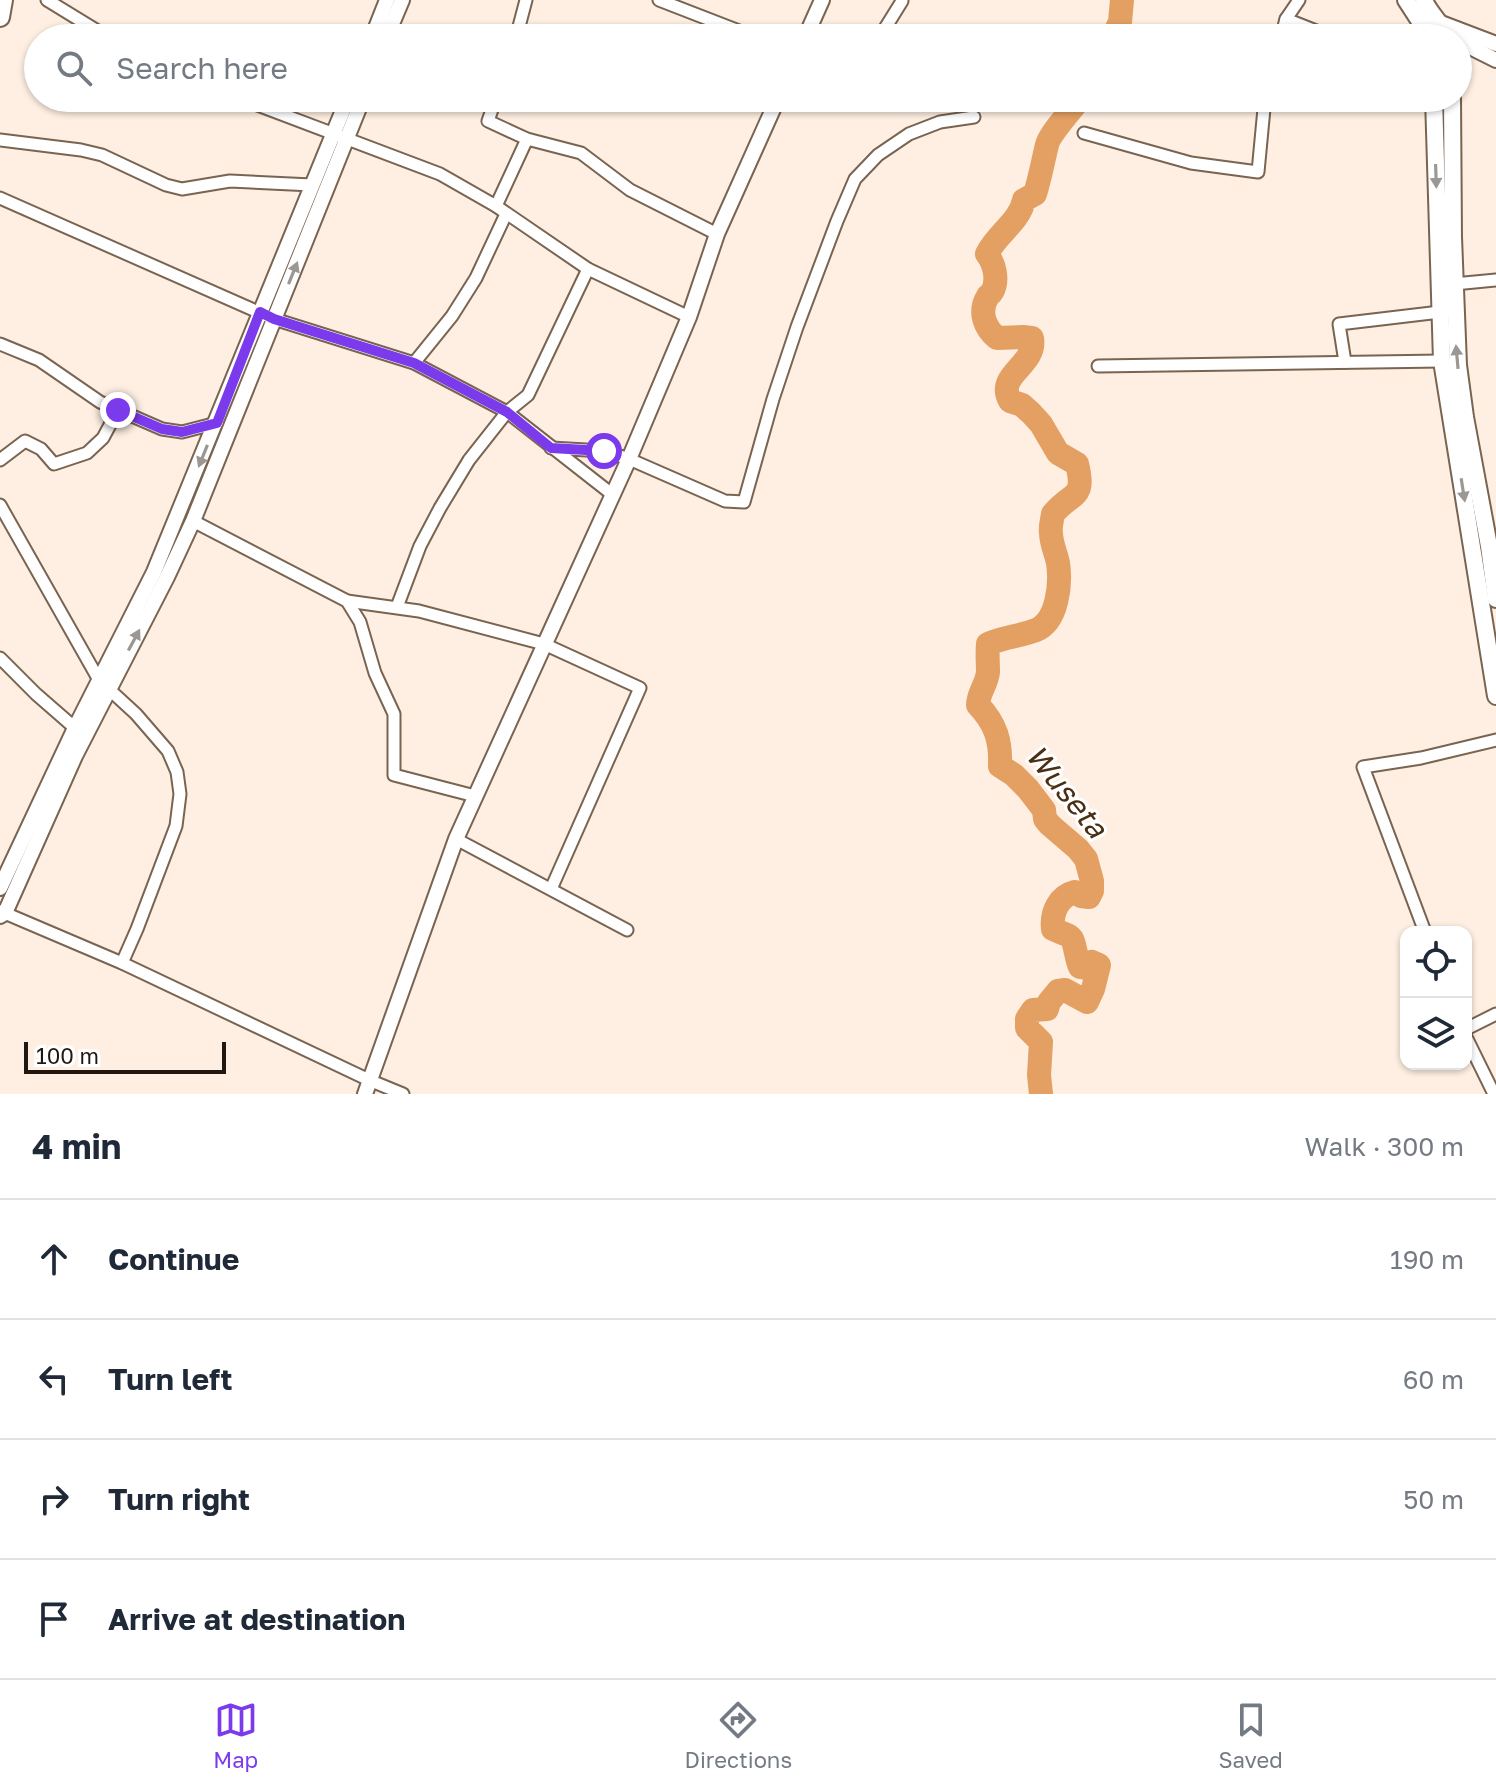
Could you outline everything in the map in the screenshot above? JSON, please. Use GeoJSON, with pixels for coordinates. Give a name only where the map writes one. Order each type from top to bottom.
{"type":"FeatureCollection","features":[{"type":"Feature","properties":{"kind":"highway"},"geometry":{"type":"LineString","coordinates":[[0,17],[3,0]]}},
{"type":"Feature","properties":{"kind":"main road"},"geometry":{"type":"LineString","coordinates":[[1406,0],[1420,24]]}},
{"type":"Feature","properties":{"kind":"main road"},"geometry":{"type":"LineString","coordinates":[[1424,0],[1440,24]]}},
{"type":"Feature","properties":{"kind":"main road"},"geometry":{"type":"LineString","coordinates":[[1434,112],[1442,361],[1491,597]]}},
{"type":"Feature","properties":{"kind":"main road"},"geometry":{"type":"LineString","coordinates":[[1452,112],[1458,365],[1465,417],[1492,546],[1496,696]]}},
{"type":"Feature","properties":{"kind":"street"},"geometry":{"type":"LineString","coordinates":[[378,24],[387,0]]}},
{"type":"Feature","properties":{"kind":"street"},"geometry":{"type":"LineString","coordinates":[[392,24],[402,0]]}},
{"type":"Feature","properties":{"kind":"street"},"geometry":{"type":"LineString","coordinates":[[520,24],[526,0]]}},
{"type":"Feature","properties":{"kind":"street"},"geometry":{"type":"LineString","coordinates":[[659,0],[721,24]]}},
{"type":"Feature","properties":{"kind":"street"},"geometry":{"type":"LineString","coordinates":[[811,24],[822,0]]}},
{"type":"Feature","properties":{"kind":"street"},"geometry":{"type":"LineString","coordinates":[[1285,24],[1299,0]]}},
{"type":"Feature","properties":{"kind":"street"},"geometry":{"type":"LineString","coordinates":[[52,1],[87,24]]}},
{"type":"Feature","properties":{"kind":"street"},"geometry":{"type":"LineString","coordinates":[[888,24],[902,1]]}},
{"type":"Feature","properties":{"kind":"street"},"geometry":{"type":"LineString","coordinates":[[1286,19],[1299,24]]}},
{"type":"Feature","properties":{"kind":"street"},"geometry":{"type":"LineString","coordinates":[[1472,39],[1496,44]]}},
{"type":"Feature","properties":{"kind":"street"},"geometry":{"type":"LineString","coordinates":[[1472,47],[1496,60]]}},
{"type":"Feature","properties":{"kind":"street"},"geometry":{"type":"LineString","coordinates":[[276,112],[440,174],[501,210],[588,269],[689,317]]}},
{"type":"Feature","properties":{"kind":"street"},"geometry":{"type":"LineString","coordinates":[[345,112],[341,137],[267,316],[2,913],[122,963],[367,1087],[403,1094]]}},
{"type":"Feature","properties":{"kind":"street"},"geometry":{"type":"LineString","coordinates":[[0,888],[75,728],[167,577],[193,521],[312,185],[355,112]]}},
{"type":"Feature","properties":{"kind":"street"},"geometry":{"type":"LineString","coordinates":[[491,112],[488,121],[527,139],[581,153],[630,190],[717,234]]}},
{"type":"Feature","properties":{"kind":"street"},"geometry":{"type":"LineString","coordinates":[[367,1087],[456,839],[629,459],[689,317],[717,234],[772,112]]}},
{"type":"Feature","properties":{"kind":"street"},"geometry":{"type":"LineString","coordinates":[[1084,133],[1191,163],[1258,172],[1264,112]]}},
{"type":"Feature","properties":{"kind":"street"},"geometry":{"type":"LineString","coordinates":[[551,448],[604,451],[725,501],[744,502],[797,327],[855,179],[878,155],[909,134],[940,122],[974,117]]}},
{"type":"Feature","properties":{"kind":"street"},"geometry":{"type":"LineString","coordinates":[[414,363],[452,316],[476,278],[527,139]]}},
{"type":"Feature","properties":{"kind":"street"},"geometry":{"type":"LineString","coordinates":[[0,140],[102,155],[166,185],[182,189],[230,181],[312,185]]}},
{"type":"Feature","properties":{"kind":"street"},"geometry":{"type":"LineString","coordinates":[[0,198],[267,316],[414,363],[507,412],[613,495]]}},
{"type":"Feature","properties":{"kind":"street"},"geometry":{"type":"LineString","coordinates":[[397,607],[420,546],[440,508],[469,460],[507,412],[528,395],[588,269]]}},
{"type":"Feature","properties":{"kind":"street"},"geometry":{"type":"LineString","coordinates":[[1454,284],[1496,280]]}},
{"type":"Feature","properties":{"kind":"street"},"geometry":{"type":"LineString","coordinates":[[1345,362],[1339,324],[1440,312]]}},
{"type":"Feature","properties":{"kind":"street"},"geometry":{"type":"LineString","coordinates":[[0,344],[39,360],[100,402],[162,429],[182,432],[217,423]]}},
{"type":"Feature","properties":{"kind":"street"},"geometry":{"type":"LineString","coordinates":[[1098,366],[1442,361]]}},
{"type":"Feature","properties":{"kind":"street"},"geometry":{"type":"LineString","coordinates":[[0,460],[25,441],[41,449],[54,464],[87,453],[103,438],[118,410]]}},
{"type":"Feature","properties":{"kind":"street"},"geometry":{"type":"LineString","coordinates":[[0,505],[104,684],[136,714],[168,751],[177,772],[180,794],[176,826],[122,963]]}},
{"type":"Feature","properties":{"kind":"street"},"geometry":{"type":"LineString","coordinates":[[193,521],[347,601],[419,611],[544,644],[640,688],[551,889]]}},
{"type":"Feature","properties":{"kind":"street"},"geometry":{"type":"LineString","coordinates":[[347,601],[360,622],[375,673],[394,714],[394,775],[475,796]]}},
{"type":"Feature","properties":{"kind":"street"},"geometry":{"type":"LineString","coordinates":[[0,658],[75,728]]}},
{"type":"Feature","properties":{"kind":"street"},"geometry":{"type":"LineString","coordinates":[[1423,926],[1363,767],[1421,758],[1496,740]]}},
{"type":"Feature","properties":{"kind":"street"},"geometry":{"type":"LineString","coordinates":[[456,839],[627,930]]}},
{"type":"Feature","properties":{"kind":"street"},"geometry":{"type":"LineString","coordinates":[[1472,1026],[1496,1014]]}},
{"type":"Feature","properties":{"kind":"street"},"geometry":{"type":"LineString","coordinates":[[1472,1049],[1494,1094]]}},
{"type":"Feature","properties":{"kind":"waterway","name":"Wuseta"},"geometry":{"type":"LineString","coordinates":[[1119,24],[1122,0]]}},
{"type":"Feature","properties":{"kind":"waterway","name":"Wuseta"},"geometry":{"type":"LineString","coordinates":[[1041,1094],[1041,1042],[1027,1028],[1027,1019],[1033,1010],[1047,1009],[1058,991],[1065,990],[1087,1002],[1099,965],[1092,962],[1086,968],[1080,967],[1072,939],[1053,929],[1053,923],[1060,901],[1075,892],[1089,897],[1092,881],[1086,859],[1045,819],[1044,810],[1028,789],[1000,766],[996,733],[978,705],[988,672],[988,644],[1036,630],[1049,619],[1059,581],[1051,537],[1053,514],[1076,494],[1080,484],[1077,464],[1058,453],[1041,424],[1022,405],[1010,401],[1007,392],[1012,377],[1029,356],[1032,338],[997,338],[986,325],[983,314],[995,282],[994,267],[987,254],[1018,215],[1024,200],[1035,194],[1049,140],[1069,112]]}},
{"type":"Feature","properties":{"kind":"route"},"geometry":{"type":"LineString","coordinates":[[118,410],[162,429],[182,432],[217,423],[260,312],[414,363],[507,412],[551,448],[604,451]]}}]}
